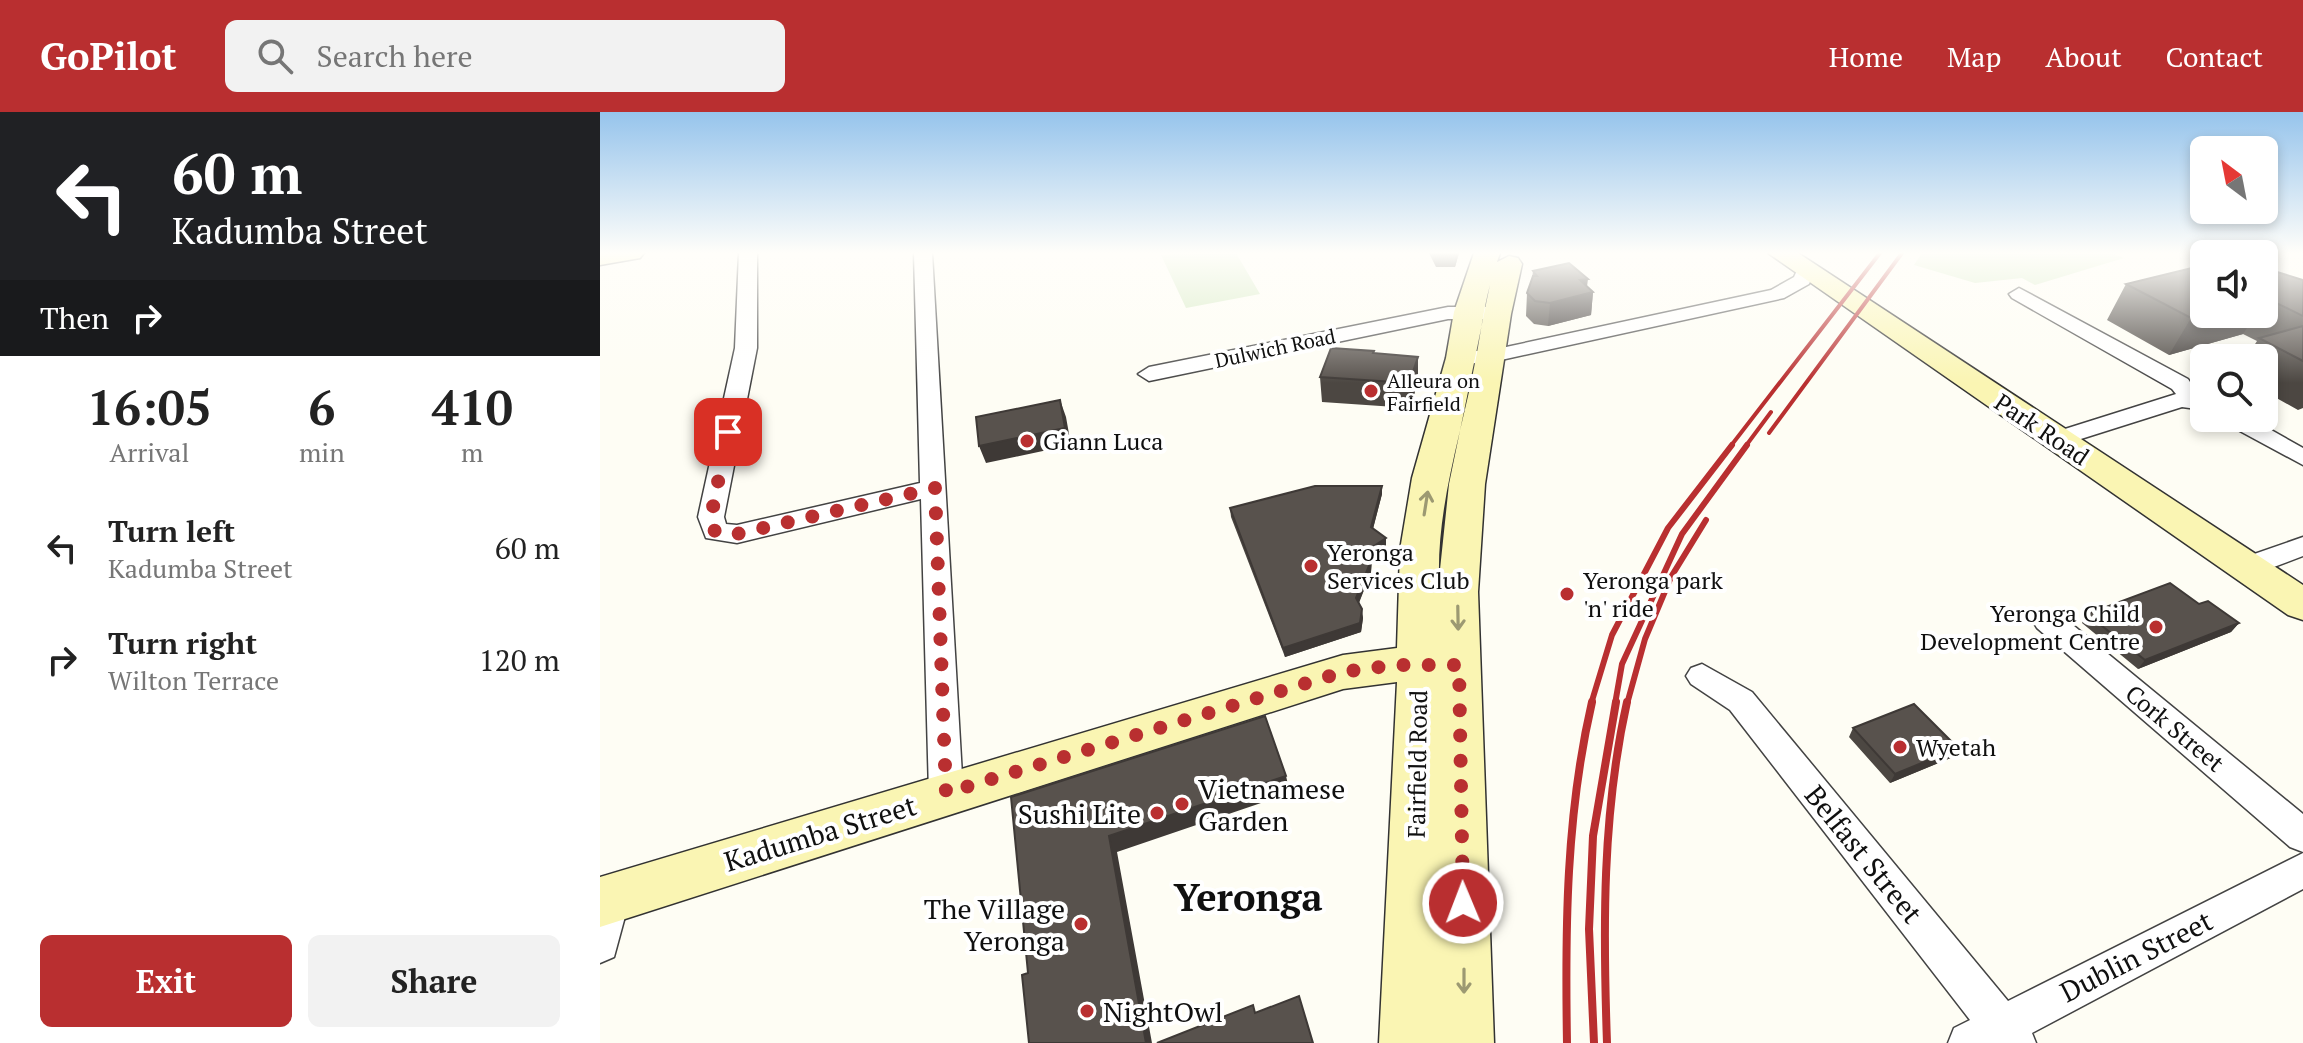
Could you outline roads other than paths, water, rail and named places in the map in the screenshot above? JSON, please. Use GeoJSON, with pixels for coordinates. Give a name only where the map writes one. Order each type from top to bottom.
{"type":"FeatureCollection","features":[{"type":"Feature","properties":{"kind":"main road","name":"Fairfield Road"},"geometry":{"type":"LineString","coordinates":[[1409,1043],[1439,665],[1458,592],[1483,296]]}},
{"type":"Feature","properties":{"kind":"main road","name":"Fairfield Road"},"geometry":{"type":"LineString","coordinates":[[1482,313],[1490,296]]}},
{"type":"Feature","properties":{"kind":"main road","name":"Park Road"},"geometry":{"type":"LineString","coordinates":[[1845,296],[2303,605]]}},
{"type":"Feature","properties":{"kind":"main road","name":"Fairfield Road"},"geometry":{"type":"LineString","coordinates":[[1439,665],[1464,1043]]}},
{"type":"Feature","properties":{"kind":"main road","name":"Kadumba Street"},"geometry":{"type":"LineString","coordinates":[[604,915],[946,793],[1343,672],[1439,665]]}},
{"type":"Feature","properties":{"kind":"street"},"geometry":{"type":"LineString","coordinates":[[747,296],[746,348],[711,517],[715,532],[737,534],[935,488]]}},
{"type":"Feature","properties":{"kind":"street"},"geometry":{"type":"LineString","coordinates":[[925,296],[946,793]]}},
{"type":"Feature","properties":{"kind":"street"},"geometry":{"type":"LineString","coordinates":[[1476,357],[1765,296]]}},
{"type":"Feature","properties":{"kind":"street"},"geometry":{"type":"LineString","coordinates":[[2023,296],[2180,384],[2190,394]]}},
{"type":"Feature","properties":{"kind":"street","name":"Dulwich Road"},"geometry":{"type":"LineString","coordinates":[[1149,374],[1438,315],[1482,313]]}},
{"type":"Feature","properties":{"kind":"street"},"geometry":{"type":"LineString","coordinates":[[2057,439],[2190,403]]}},
{"type":"Feature","properties":{"kind":"street"},"geometry":{"type":"LineString","coordinates":[[2258,432],[2303,458]]}},
{"type":"Feature","properties":{"kind":"street"},"geometry":{"type":"LineString","coordinates":[[2247,567],[2303,546]]}},
{"type":"Feature","properties":{"kind":"street","name":"Cork Street"},"geometry":{"type":"LineString","coordinates":[[2047,620],[2303,836]]}},
{"type":"Feature","properties":{"kind":"street","name":"Belfast Street"},"geometry":{"type":"LineString","coordinates":[[1702,676],[1741,701],[1995,1037]]}},
{"type":"Feature","properties":{"kind":"street","name":"Dublin Street"},"geometry":{"type":"LineString","coordinates":[[1995,1037],[2303,870]]}},
{"type":"Feature","properties":{"kind":"railway"},"geometry":{"type":"LineString","coordinates":[[1730,447],[1846,296]]}},
{"type":"Feature","properties":{"kind":"railway"},"geometry":{"type":"LineString","coordinates":[[1769,433],[1870,296]]}},
{"type":"Feature","properties":{"kind":"railway"},"geometry":{"type":"LineString","coordinates":[[1745,447],[1771,412]]}},
{"type":"Feature","properties":{"kind":"railway"},"geometry":{"type":"LineString","coordinates":[[1591,704],[1612,635],[1668,528],[1732,445]]}},
{"type":"Feature","properties":{"kind":"railway"},"geometry":{"type":"LineString","coordinates":[[1615,704],[1622,664],[1682,534],[1747,445]]}},
{"type":"Feature","properties":{"kind":"railway"},"geometry":{"type":"LineString","coordinates":[[1627,704],[1645,639],[1671,577],[1706,520]]}},
{"type":"Feature","properties":{"kind":"railway"},"geometry":{"type":"LineString","coordinates":[[1567,1043],[1566,957],[1572,829],[1592,702]]}},
{"type":"Feature","properties":{"kind":"railway"},"geometry":{"type":"LineString","coordinates":[[1594,1043],[1589,929],[1593,836],[1616,702]]}},
{"type":"Feature","properties":{"kind":"railway"},"geometry":{"type":"LineString","coordinates":[[1607,1043],[1606,872],[1613,786],[1627,702]]}},
{"type":"Feature","properties":{"kind":"place","name":"Alleura on Fairfield"},"geometry":{"type":"Point","coordinates":[1371,391]}},
{"type":"Feature","properties":{"kind":"place","name":"Giann Luca"},"geometry":{"type":"Point","coordinates":[1027,441]}},
{"type":"Feature","properties":{"kind":"place","name":"Yeronga Services Club"},"geometry":{"type":"Point","coordinates":[1311,566]}},
{"type":"Feature","properties":{"kind":"place","name":"Yeronga park 'n' ride"},"geometry":{"type":"Point","coordinates":[1567,594]}},
{"type":"Feature","properties":{"kind":"place","name":"Yeronga Child Development Centre"},"geometry":{"type":"Point","coordinates":[2156,627]}},
{"type":"Feature","properties":{"kind":"place","name":"Wyetah"},"geometry":{"type":"Point","coordinates":[1900,747]}},
{"type":"Feature","properties":{"kind":"place","name":"Vietnamese Garden"},"geometry":{"type":"Point","coordinates":[1182,804]}},
{"type":"Feature","properties":{"kind":"place","name":"Sushi Lite"},"geometry":{"type":"Point","coordinates":[1157,813]}},
{"type":"Feature","properties":{"kind":"place","name":"The Village Yeronga"},"geometry":{"type":"Point","coordinates":[1081,924]}},
{"type":"Feature","properties":{"kind":"place","name":"NightOwl"},"geometry":{"type":"Point","coordinates":[1087,1011]}},
{"type":"Feature","properties":{"kind":"district","name":"Yeronga"},"geometry":{"type":"Point","coordinates":[1248,897]}}]}
